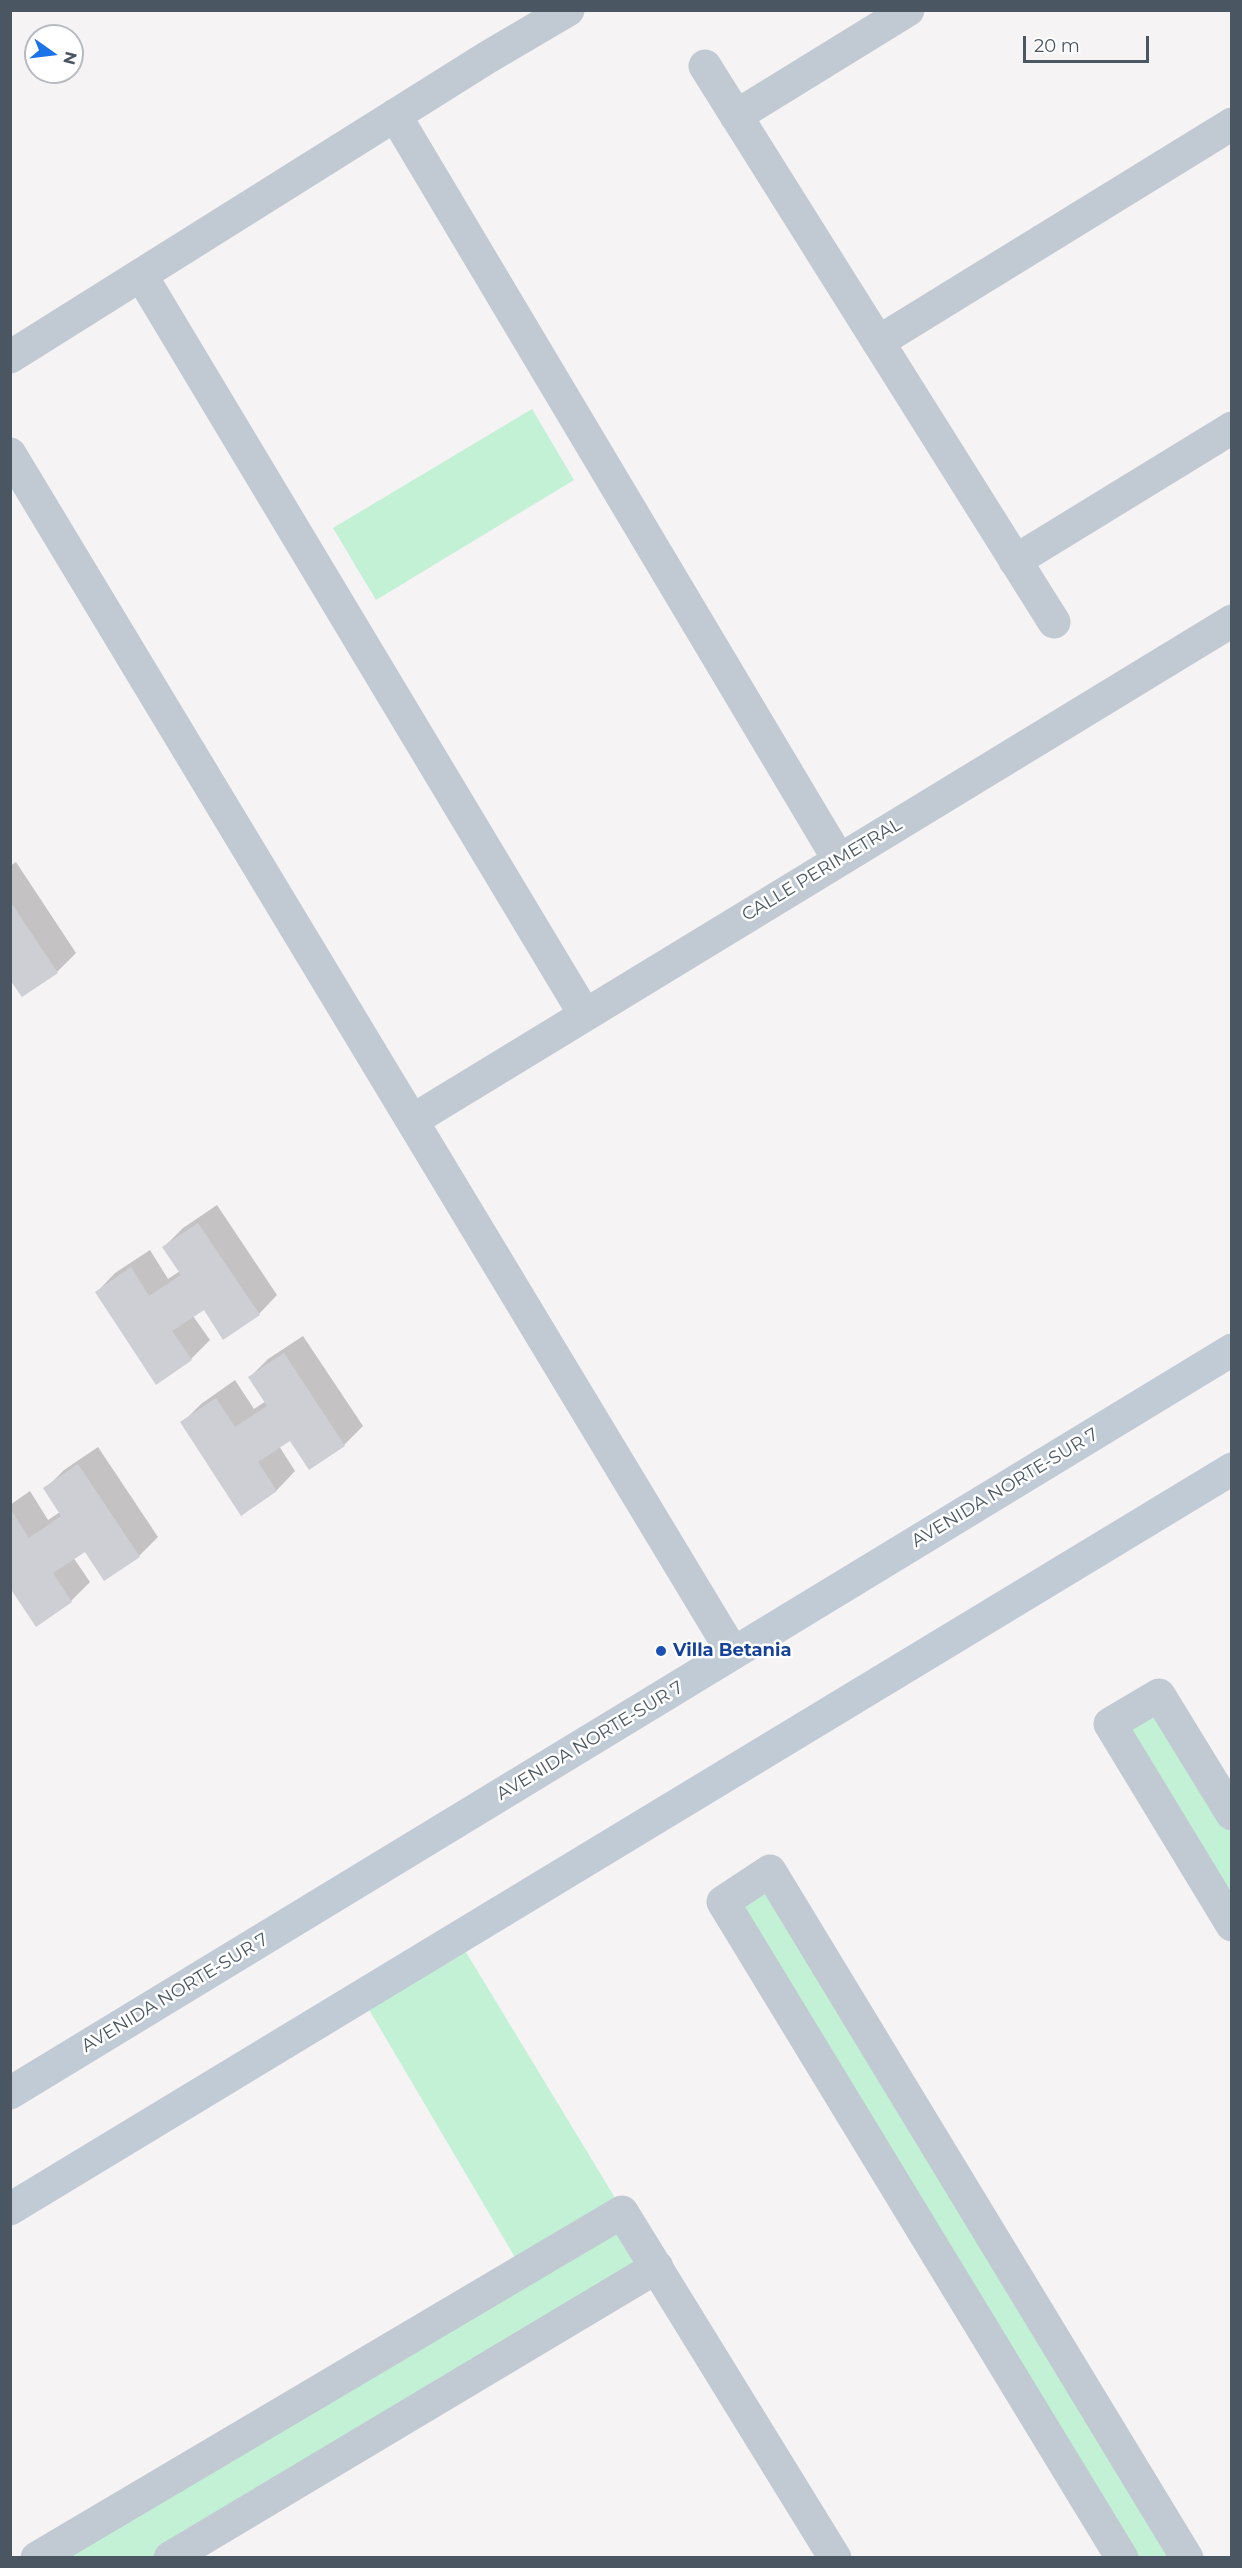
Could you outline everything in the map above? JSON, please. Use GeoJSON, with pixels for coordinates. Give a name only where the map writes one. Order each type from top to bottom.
{"type":"FeatureCollection","features":[{"type":"Feature","properties":{"kind":"main road","name":"AVENIDA NORTE-SUR 7"},"geometry":{"type":"LineString","coordinates":[[10,2093],[1232,1350]]}},
{"type":"Feature","properties":{"kind":"main road"},"geometry":{"type":"LineString","coordinates":[[10,2209],[1232,1469]]}},
{"type":"Feature","properties":{"kind":"street"},"geometry":{"type":"LineString","coordinates":[[10,357],[394,116],[568,10]]}},
{"type":"Feature","properties":{"kind":"street"},"geometry":{"type":"LineString","coordinates":[[736,116],[908,10]]}},
{"type":"Feature","properties":{"kind":"street"},"geometry":{"type":"LineString","coordinates":[[705,66],[1054,622]]}},
{"type":"Feature","properties":{"kind":"street"},"geometry":{"type":"LineString","coordinates":[[394,116],[839,860]]}},
{"type":"Feature","properties":{"kind":"street"},"geometry":{"type":"LineString","coordinates":[[878,342],[1232,124]]}},
{"type":"Feature","properties":{"kind":"street"},"geometry":{"type":"LineString","coordinates":[[141,275],[585,1015]]}},
{"type":"Feature","properties":{"kind":"street"},"geometry":{"type":"LineString","coordinates":[[1015,561],[1232,428]]}},
{"type":"Feature","properties":{"kind":"street"},"geometry":{"type":"LineString","coordinates":[[10,454],[733,1653]]}},
{"type":"Feature","properties":{"kind":"street","name":"CALLE PERIMETRAL"},"geometry":{"type":"LineString","coordinates":[[413,1120],[1232,621]]}},
{"type":"Feature","properties":{"kind":"street"},"geometry":{"type":"LineString","coordinates":[[1232,1814],[1159,1695],[1110,1724],[1232,1925]]}},
{"type":"Feature","properties":{"kind":"street"},"geometry":{"type":"LineString","coordinates":[[1122,2558],[723,1902],[770,1870],[1187,2558]]}},
{"type":"Feature","properties":{"kind":"street"},"geometry":{"type":"LineString","coordinates":[[37,2558],[622,2212],[835,2558]]}},
{"type":"Feature","properties":{"kind":"street"},"geometry":{"type":"LineString","coordinates":[[170,2558],[657,2268]]}},
{"type":"Feature","properties":{"kind":"green space"},"geometry":{"type":"Polygon","coordinates":[[[532,409],[574,480],[376,600],[333,528],[532,409]]]}},
{"type":"Feature","properties":{"kind":"green space"},"geometry":{"type":"Polygon","coordinates":[[[1159,1695],[1231,1814],[1231,1925],[1110,1724],[1159,1695]]]}},
{"type":"Feature","properties":{"kind":"green space"},"geometry":{"type":"Polygon","coordinates":[[[770,1871],[1187,2557],[1122,2557],[723,1902],[770,1871]]]}},
{"type":"Feature","properties":{"kind":"green space"},"geometry":{"type":"Polygon","coordinates":[[[458,1939],[657,2267],[170,2557],[37,2558],[523,2271],[361,1996],[458,1939]]]}},
{"type":"Feature","properties":{"kind":"building"},"geometry":{"type":"Polygon","coordinates":[[[10,901],[58,973],[22,997],[10,980],[10,901]]]}},
{"type":"Feature","properties":{"kind":"building"},"geometry":{"type":"Polygon","coordinates":[[[198,1223],[260,1315],[223,1340],[204,1310],[172,1331],[192,1360],[156,1385],[95,1292],[131,1267],[149,1296],[181,1275],[162,1247],[198,1223]]]}},
{"type":"Feature","properties":{"kind":"building"},"geometry":{"type":"Polygon","coordinates":[[[284,1353],[345,1446],[309,1470],[290,1441],[258,1462],[277,1491],[241,1516],[180,1422],[216,1398],[235,1427],[267,1406],[248,1377],[284,1353]]]}},
{"type":"Feature","properties":{"kind":"building"},"geometry":{"type":"Polygon","coordinates":[[[78,1464],[140,1557],[104,1581],[85,1552],[53,1573],[72,1602],[36,1627],[10,1588],[10,1508],[29,1538],[61,1516],[43,1488],[78,1464]]]}},
{"type":"Feature","properties":{"kind":"place","name":"Villa Betania"},"geometry":{"type":"Point","coordinates":[661,1651]}}]}
